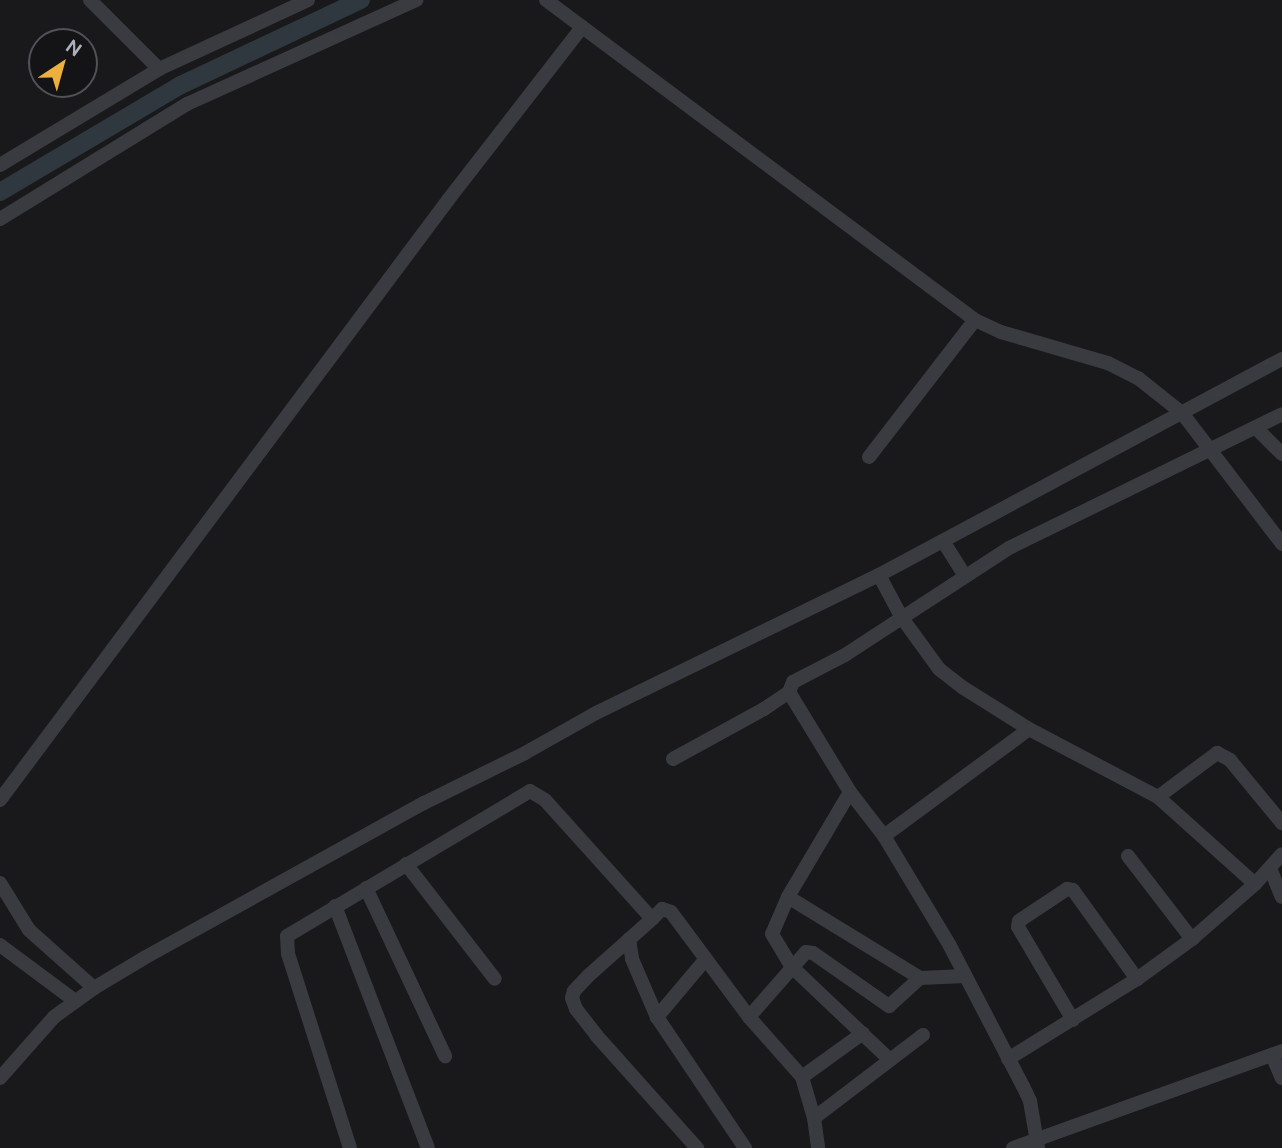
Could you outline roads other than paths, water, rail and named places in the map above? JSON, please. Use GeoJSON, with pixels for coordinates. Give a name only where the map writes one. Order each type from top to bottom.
{"type":"FeatureCollection","features":[{"type":"Feature","properties":{"kind":"street"},"geometry":{"type":"LineString","coordinates":[[90,0],[159,69]]}},
{"type":"Feature","properties":{"kind":"street"},"geometry":{"type":"LineString","coordinates":[[0,165],[159,69],[308,0]]}},
{"type":"Feature","properties":{"kind":"street"},"geometry":{"type":"LineString","coordinates":[[0,219],[187,104],[416,0]]}},
{"type":"Feature","properties":{"kind":"street"},"geometry":{"type":"LineString","coordinates":[[546,0],[975,320],[1001,332],[1108,363],[1138,378],[1182,413],[1282,544]]}},
{"type":"Feature","properties":{"kind":"street"},"geometry":{"type":"LineString","coordinates":[[0,800],[448,200],[582,27]]}},
{"type":"Feature","properties":{"kind":"street"},"geometry":{"type":"LineString","coordinates":[[869,457],[975,320]]}},
{"type":"Feature","properties":{"kind":"street"},"geometry":{"type":"LineString","coordinates":[[0,1078],[54,1017],[94,988],[424,803],[596,713],[879,575],[1282,359]]}},
{"type":"Feature","properties":{"kind":"street"},"geometry":{"type":"LineString","coordinates":[[673,760],[789,692],[793,682],[845,655],[1009,548],[1282,414]]}},
{"type":"Feature","properties":{"kind":"street"},"geometry":{"type":"LineString","coordinates":[[1256,428],[1282,454]]}},
{"type":"Feature","properties":{"kind":"street"},"geometry":{"type":"LineString","coordinates":[[943,541],[965,576]]}},
{"type":"Feature","properties":{"kind":"street"},"geometry":{"type":"LineString","coordinates":[[879,575],[902,618],[939,668],[962,687],[1030,729],[1158,797],[1255,884]]}},
{"type":"Feature","properties":{"kind":"street"},"geometry":{"type":"LineString","coordinates":[[789,692],[850,792],[884,836],[965,976],[1030,1101],[1037,1144]]}},
{"type":"Feature","properties":{"kind":"street"},"geometry":{"type":"LineString","coordinates":[[884,836],[1030,729]]}},
{"type":"Feature","properties":{"kind":"street"},"geometry":{"type":"LineString","coordinates":[[1158,797],[1217,753],[1230,760],[1282,822]]}},
{"type":"Feature","properties":{"kind":"street"},"geometry":{"type":"LineString","coordinates":[[350,1148],[285,941],[289,934],[530,791],[545,800],[652,919]]}},
{"type":"Feature","properties":{"kind":"street"},"geometry":{"type":"LineString","coordinates":[[850,792],[789,897],[772,934],[792,967],[890,1060]]}},
{"type":"Feature","properties":{"kind":"street"},"geometry":{"type":"LineString","coordinates":[[1008,1059],[1137,979],[1192,939],[1255,884],[1282,854]]}},
{"type":"Feature","properties":{"kind":"street"},"geometry":{"type":"LineString","coordinates":[[1128,856],[1192,939]]}},
{"type":"Feature","properties":{"kind":"street"},"geometry":{"type":"LineString","coordinates":[[406,864],[495,979]]}},
{"type":"Feature","properties":{"kind":"street"},"geometry":{"type":"LineString","coordinates":[[1270,868],[1282,897]]}},
{"type":"Feature","properties":{"kind":"street"},"geometry":{"type":"LineString","coordinates":[[0,883],[29,930],[94,988]]}},
{"type":"Feature","properties":{"kind":"street"},"geometry":{"type":"LineString","coordinates":[[366,888],[445,1056]]}},
{"type":"Feature","properties":{"kind":"street"},"geometry":{"type":"LineString","coordinates":[[1073,1020],[1018,927],[1019,921],[1067,889],[1073,890],[1137,979]]}},
{"type":"Feature","properties":{"kind":"street"},"geometry":{"type":"LineString","coordinates":[[789,897],[920,978],[965,976]]}},
{"type":"Feature","properties":{"kind":"street"},"geometry":{"type":"LineString","coordinates":[[335,906],[428,1148]]}},
{"type":"Feature","properties":{"kind":"street"},"geometry":{"type":"LineString","coordinates":[[697,1148],[576,1009],[574,991],[663,909],[671,912],[749,1017],[802,1077],[814,1118],[817,1148]]}},
{"type":"Feature","properties":{"kind":"street"},"geometry":{"type":"LineString","coordinates":[[629,939],[632,958],[657,1017],[745,1148]]}},
{"type":"Feature","properties":{"kind":"street"},"geometry":{"type":"LineString","coordinates":[[0,946],[75,1001]]}},
{"type":"Feature","properties":{"kind":"street"},"geometry":{"type":"LineString","coordinates":[[749,1017],[806,952],[813,953],[889,1006],[920,978]]}},
{"type":"Feature","properties":{"kind":"street"},"geometry":{"type":"LineString","coordinates":[[657,1017],[705,960]]}},
{"type":"Feature","properties":{"kind":"street"},"geometry":{"type":"LineString","coordinates":[[802,1077],[863,1033]]}},
{"type":"Feature","properties":{"kind":"street"},"geometry":{"type":"LineString","coordinates":[[814,1118],[923,1035]]}},
{"type":"Feature","properties":{"kind":"street"},"geometry":{"type":"LineString","coordinates":[[1013,1148],[1037,1144],[1277,1054],[1282,1078]]}},
{"type":"Feature","properties":{"kind":"waterway"},"geometry":{"type":"LineString","coordinates":[[0,192],[181,85],[361,0]]}}]}
